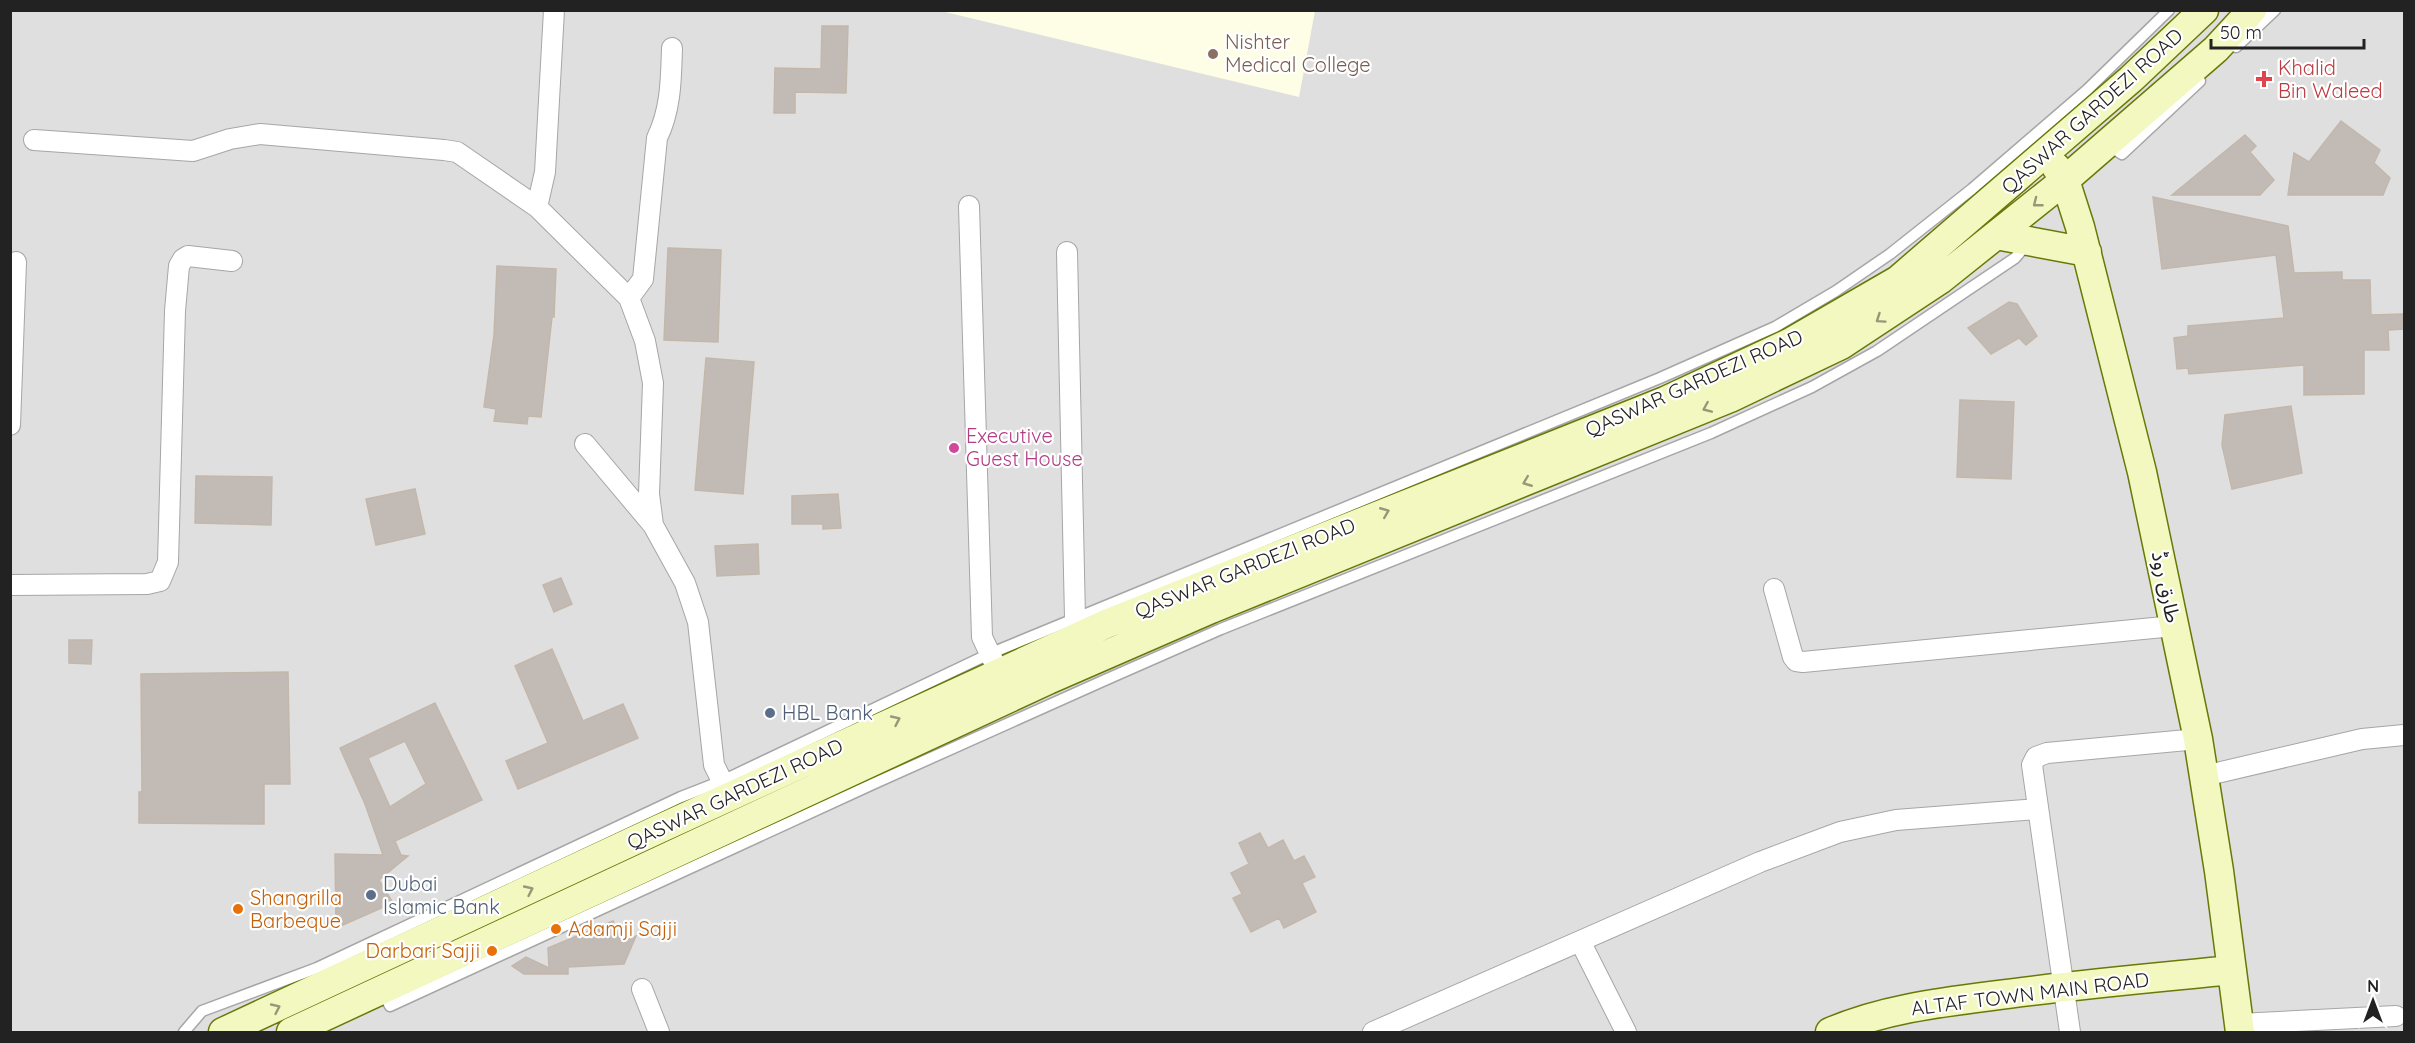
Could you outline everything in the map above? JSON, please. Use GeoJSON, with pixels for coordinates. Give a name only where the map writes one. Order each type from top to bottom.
{"type":"FeatureCollection","features":[{"type":"Feature","properties":{"kind":"main road","name":"QASWAR GARDEZI ROAD"},"geometry":{"type":"LineString","coordinates":[[223,1032],[758,773],[994,664],[1116,620],[1665,401],[1789,343],[2046,153],[2131,79],[2204,10]]}},
{"type":"Feature","properties":{"kind":"main road"},"geometry":{"type":"LineString","coordinates":[[295,1031],[1054,690],[1719,403],[1841,345],[1941,279],[2009,238],[2066,180],[2216,49],[2252,10]]}},
{"type":"Feature","properties":{"kind":"main road","name":"طارق روڈ"},"geometry":{"type":"LineString","coordinates":[[2046,153],[2066,180],[2087,252],[2142,472],[2198,739],[2240,1028]]}},
{"type":"Feature","properties":{"kind":"main road"},"geometry":{"type":"LineString","coordinates":[[2009,238],[2087,252]]}},
{"type":"Feature","properties":{"kind":"main road","name":"ALTAF TOWN MAIN ROAD"},"geometry":{"type":"LineString","coordinates":[[1830,1032],[1858,1020],[1921,1005],[2064,986],[2232,970]]}},
{"type":"Feature","properties":{"kind":"street"},"geometry":{"type":"LineString","coordinates":[[537,207],[545,172],[554,10]]}},
{"type":"Feature","properties":{"kind":"street"},"geometry":{"type":"LineString","coordinates":[[629,298],[643,279],[657,138],[665,122],[670,101],[672,48]]}},
{"type":"Feature","properties":{"kind":"street"},"geometry":{"type":"LineString","coordinates":[[34,140],[193,151],[260,134],[457,152],[537,207],[629,298],[645,341],[653,383],[649,494],[653,525]]}},
{"type":"Feature","properties":{"kind":"street"},"geometry":{"type":"LineString","coordinates":[[969,206],[982,637],[994,664]]}},
{"type":"Feature","properties":{"kind":"street"},"geometry":{"type":"LineString","coordinates":[[1067,252],[1075,618]]}},
{"type":"Feature","properties":{"kind":"street"},"geometry":{"type":"LineString","coordinates":[[10,585],[147,584],[160,581],[168,562],[175,311],[179,266],[188,256],[232,261]]}},
{"type":"Feature","properties":{"kind":"street"},"geometry":{"type":"LineString","coordinates":[[10,425],[16,262]]}},
{"type":"Feature","properties":{"kind":"street"},"geometry":{"type":"LineString","coordinates":[[585,444],[653,525],[685,583],[698,622],[714,765],[722,781]]}},
{"type":"Feature","properties":{"kind":"street"},"geometry":{"type":"LineString","coordinates":[[1774,590],[1793,657],[1796,661],[1803,662],[2174,626]]}},
{"type":"Feature","properties":{"kind":"street"},"geometry":{"type":"LineString","coordinates":[[2204,776],[2362,739],[2404,735]]}},
{"type":"Feature","properties":{"kind":"street"},"geometry":{"type":"LineString","coordinates":[[2070,1032],[2032,765],[2036,757],[2047,753],[2198,739]]}},
{"type":"Feature","properties":{"kind":"street"},"geometry":{"type":"LineString","coordinates":[[1373,1032],[1760,862],[1840,832],[1896,820],[2037,809]]}},
{"type":"Feature","properties":{"kind":"street"},"geometry":{"type":"LineString","coordinates":[[1580,941],[1626,1032]]}},
{"type":"Feature","properties":{"kind":"street"},"geometry":{"type":"LineString","coordinates":[[642,989],[659,1032]]}},
{"type":"Feature","properties":{"kind":"street"},"geometry":{"type":"LineString","coordinates":[[2240,1028],[2396,1016]]}},
{"type":"Feature","properties":{"kind":"lane"},"geometry":{"type":"LineString","coordinates":[[994,664],[1075,618],[1671,374],[1775,327],[1836,291],[1887,272],[2007,158],[2087,90],[2169,10]]}},
{"type":"Feature","properties":{"kind":"lane"},"geometry":{"type":"LineString","coordinates":[[2224,58],[2275,10]]}},
{"type":"Feature","properties":{"kind":"lane"},"geometry":{"type":"LineString","coordinates":[[2107,144],[2122,154],[2207,74]]}},
{"type":"Feature","properties":{"kind":"lane"},"geometry":{"type":"LineString","coordinates":[[184,1032],[202,1011],[317,968],[681,797],[722,781],[758,773]]}},
{"type":"Feature","properties":{"kind":"shaded area"},"geometry":{"type":"Polygon","coordinates":[[[11,11],[2404,11],[2404,1032],[11,1032],[11,11]]]}},
{"type":"Feature","properties":{"kind":"shaded area","name":"Nishter Medical College"},"geometry":{"type":"Polygon","coordinates":[[[941,11],[1315,11],[1299,97],[941,11]]]}},
{"type":"Feature","properties":{"kind":"building"},"geometry":{"type":"Polygon","coordinates":[[[822,26],[848,26],[846,93],[795,92],[795,113],[774,113],[775,68],[821,69],[822,26]]]}},
{"type":"Feature","properties":{"kind":"building"},"geometry":{"type":"Polygon","coordinates":[[[2341,121],[2380,150],[2374,163],[2390,178],[2383,195],[2288,195],[2294,153],[2309,162],[2341,121]]]}},
{"type":"Feature","properties":{"kind":"building"},"geometry":{"type":"Polygon","coordinates":[[[2245,135],[2256,146],[2250,152],[2274,180],[2260,195],[2172,195],[2245,135]]]}},
{"type":"Feature","properties":{"kind":"building"},"geometry":{"type":"Polygon","coordinates":[[[2153,197],[2288,226],[2294,273],[2342,272],[2342,280],[2370,280],[2371,315],[2404,314],[2404,329],[2388,330],[2389,350],[2364,350],[2364,394],[2304,395],[2304,365],[2189,374],[2188,368],[2177,369],[2174,338],[2188,336],[2188,326],[2284,318],[2276,255],[2162,269],[2153,197]]]}},
{"type":"Feature","properties":{"kind":"building"},"geometry":{"type":"Polygon","coordinates":[[[668,248],[721,250],[718,342],[664,340],[668,248]]]}},
{"type":"Feature","properties":{"kind":"building"},"geometry":{"type":"Polygon","coordinates":[[[497,266],[556,269],[554,317],[552,317],[541,417],[528,416],[527,424],[494,421],[496,409],[484,407],[494,335],[497,266]]]}},
{"type":"Feature","properties":{"kind":"building"},"geometry":{"type":"Polygon","coordinates":[[[2009,302],[2017,304],[2037,336],[2026,345],[2019,338],[1991,354],[1968,328],[2009,302]]]}},
{"type":"Feature","properties":{"kind":"building"},"geometry":{"type":"Polygon","coordinates":[[[706,358],[754,362],[743,494],[695,490],[706,358]]]}},
{"type":"Feature","properties":{"kind":"building"},"geometry":{"type":"Polygon","coordinates":[[[1960,400],[2014,402],[2011,479],[1957,477],[1960,400]]]}},
{"type":"Feature","properties":{"kind":"building"},"geometry":{"type":"Polygon","coordinates":[[[2291,406],[2302,473],[2232,489],[2222,445],[2225,415],[2291,406]]]}},
{"type":"Feature","properties":{"kind":"building"},"geometry":{"type":"Polygon","coordinates":[[[196,476],[272,477],[271,525],[195,523],[196,476]]]}},
{"type":"Feature","properties":{"kind":"building"},"geometry":{"type":"Polygon","coordinates":[[[415,489],[425,534],[376,545],[366,499],[415,489]]]}},
{"type":"Feature","properties":{"kind":"building"},"geometry":{"type":"Polygon","coordinates":[[[838,494],[841,528],[823,529],[823,524],[792,524],[792,496],[838,494]]]}},
{"type":"Feature","properties":{"kind":"building"},"geometry":{"type":"Polygon","coordinates":[[[758,544],[759,574],[717,576],[715,546],[758,544]]]}},
{"type":"Feature","properties":{"kind":"building"},"geometry":{"type":"Polygon","coordinates":[[[561,578],[572,604],[554,612],[543,585],[561,578]]]}},
{"type":"Feature","properties":{"kind":"building"},"geometry":{"type":"Polygon","coordinates":[[[69,640],[92,640],[91,664],[69,663],[69,640]]]}},
{"type":"Feature","properties":{"kind":"building"},"geometry":{"type":"Polygon","coordinates":[[[552,649],[583,721],[623,704],[638,738],[518,789],[506,761],[548,743],[515,666],[552,649]]]}},
{"type":"Feature","properties":{"kind":"building"},"geometry":{"type":"Polygon","coordinates":[[[288,672],[290,784],[264,784],[264,824],[139,823],[139,792],[142,792],[141,674],[288,672]]]}},
{"type":"Feature","properties":{"kind":"building"},"geometry":{"type":"Polygon","coordinates":[[[435,703],[482,800],[395,841],[401,855],[408,856],[379,880],[393,903],[336,928],[335,854],[383,855],[365,804],[340,748],[435,703]],[[405,741],[368,758],[390,807],[426,784],[405,741]]]}},
{"type":"Feature","properties":{"kind":"building"},"geometry":{"type":"Polygon","coordinates":[[[1260,833],[1268,848],[1283,840],[1294,861],[1304,856],[1315,877],[1302,883],[1316,912],[1284,928],[1279,918],[1251,932],[1233,898],[1242,894],[1231,873],[1249,864],[1239,843],[1260,833]]]}},
{"type":"Feature","properties":{"kind":"building"},"geometry":{"type":"Polygon","coordinates":[[[613,921],[621,943],[636,936],[624,964],[568,967],[568,974],[524,974],[512,966],[526,957],[549,968],[548,948],[613,921]]]}},
{"type":"Feature","properties":{"kind":"place","name":"Nishter Medical College"},"geometry":{"type":"Point","coordinates":[1213,54]}},
{"type":"Feature","properties":{"kind":"place","name":"Khalid Bin Waleed"},"geometry":{"type":"Point","coordinates":[2264,79]}},
{"type":"Feature","properties":{"kind":"place","name":"Executive Guest House"},"geometry":{"type":"Point","coordinates":[954,448]}},
{"type":"Feature","properties":{"kind":"place","name":"HBL Bank"},"geometry":{"type":"Point","coordinates":[770,713]}},
{"type":"Feature","properties":{"kind":"place","name":"Dubai Islamic Bank"},"geometry":{"type":"Point","coordinates":[371,895]}},
{"type":"Feature","properties":{"kind":"place","name":"Shangrilla Barbeque"},"geometry":{"type":"Point","coordinates":[238,909]}},
{"type":"Feature","properties":{"kind":"place","name":"Adamji Sajji"},"geometry":{"type":"Point","coordinates":[556,929]}},
{"type":"Feature","properties":{"kind":"place","name":"Darbari Sajji"},"geometry":{"type":"Point","coordinates":[492,951]}}]}
